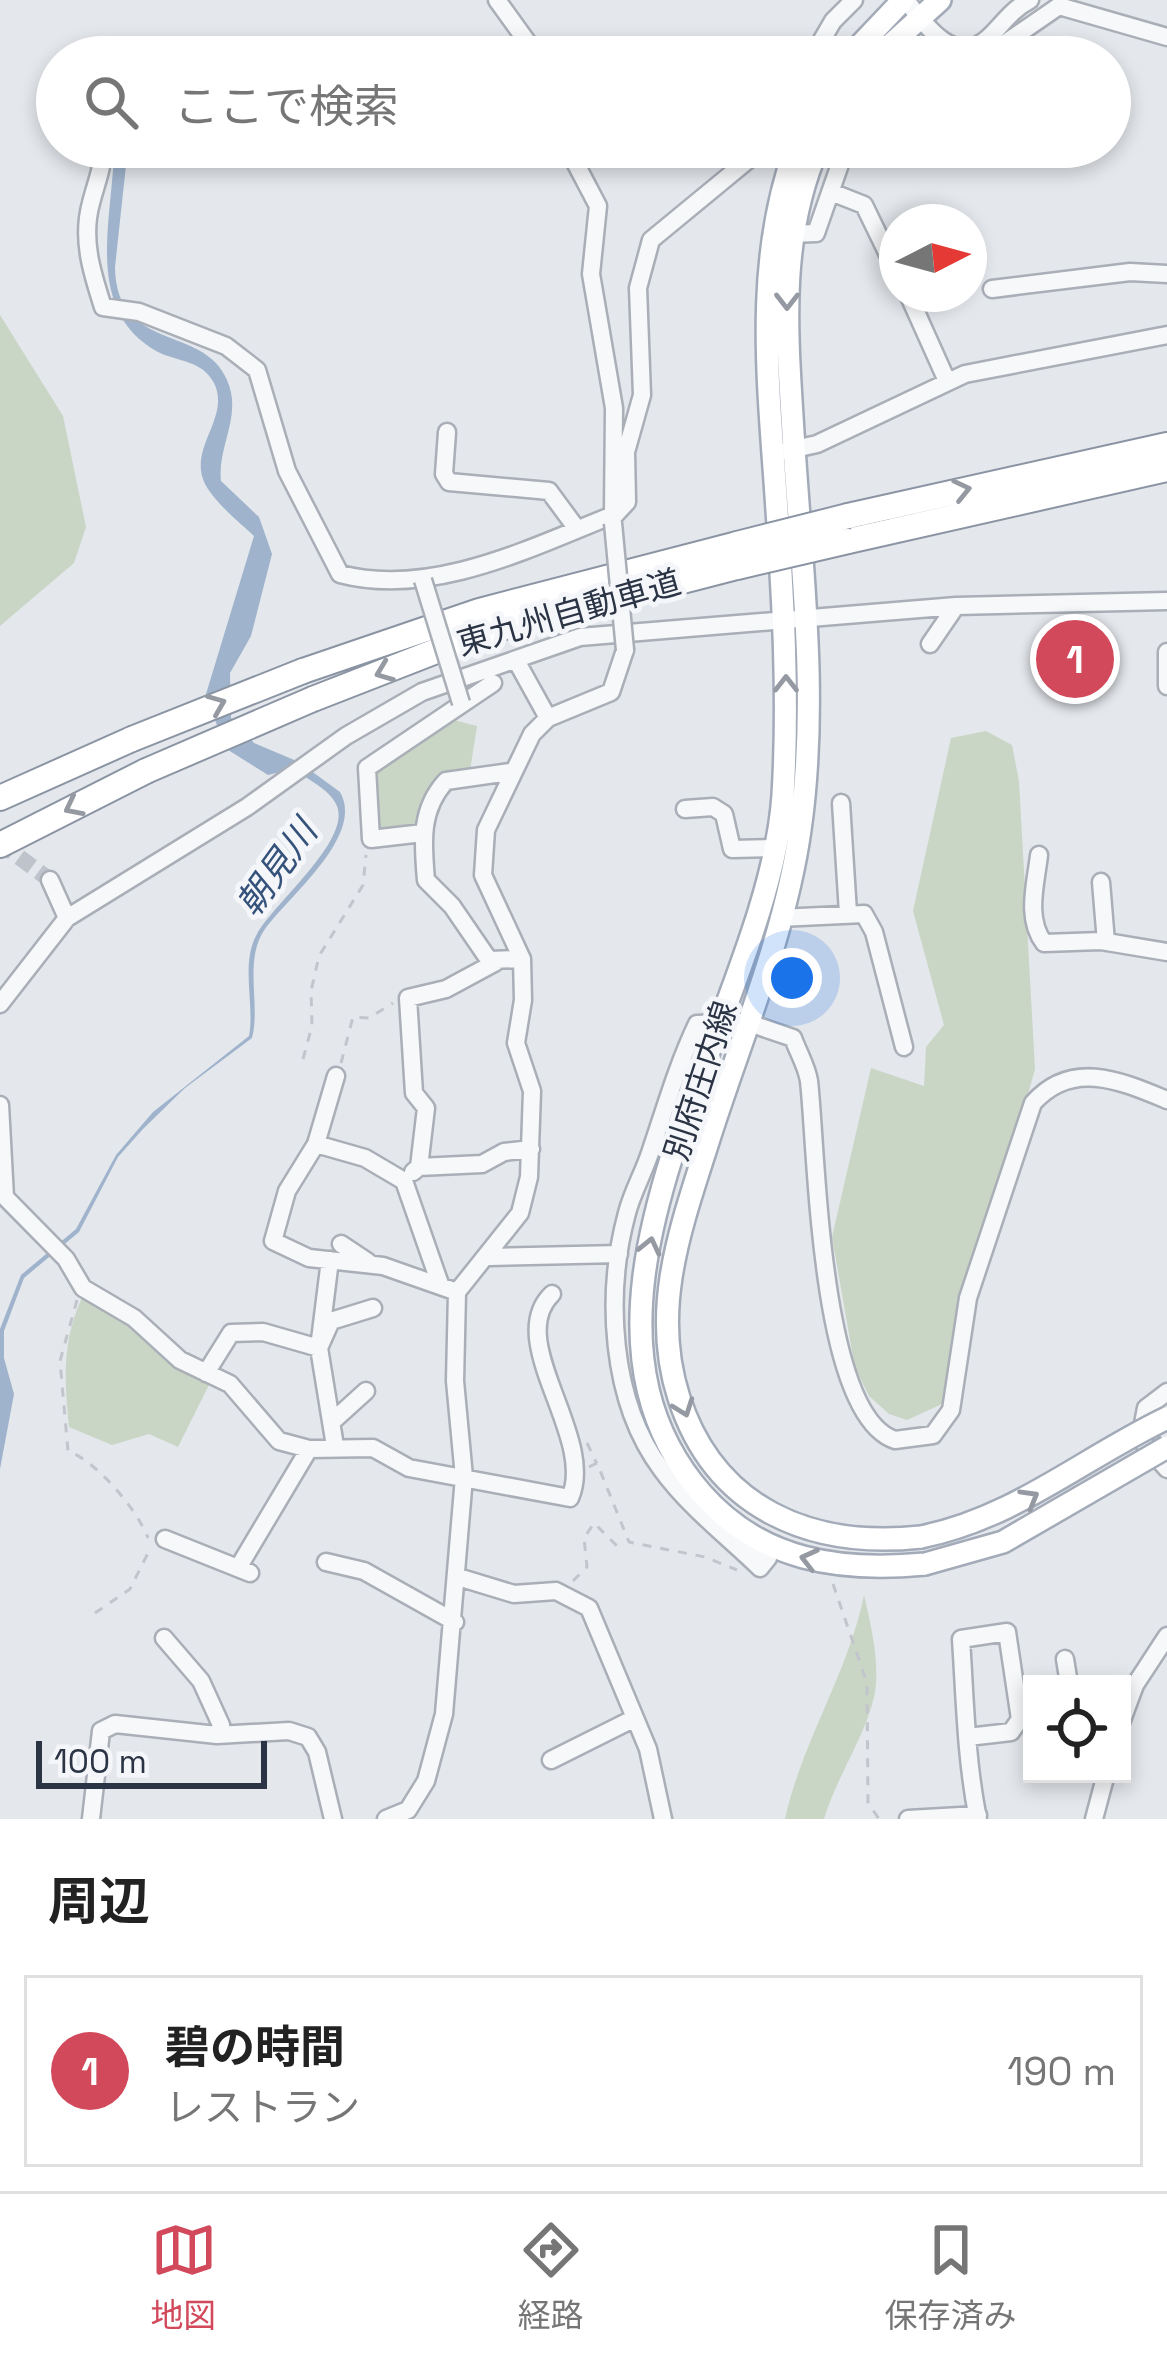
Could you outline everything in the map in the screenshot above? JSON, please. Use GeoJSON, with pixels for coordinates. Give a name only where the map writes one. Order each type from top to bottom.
{"type":"FeatureCollection","features":[{"type":"Feature","properties":{"kind":"highway","name":"東九州自動車道"},"geometry":{"type":"LineString","coordinates":[[0,798],[302,671],[479,611],[848,529],[1167,445]]}},
{"type":"Feature","properties":{"kind":"highway","name":"東九州自動車道"},"geometry":{"type":"LineString","coordinates":[[848,529],[1167,470]]}},
{"type":"Feature","properties":{"kind":"highway","name":"東九州自動車道"},"geometry":{"type":"LineString","coordinates":[[0,844],[146,771],[313,699],[485,632],[737,555]]}},
{"type":"Feature","properties":{"kind":"main road"},"geometry":{"type":"LineString","coordinates":[[873,36],[909,5],[940,0]]}},
{"type":"Feature","properties":{"kind":"main road"},"geometry":{"type":"LineString","coordinates":[[890,36],[909,5]]}},
{"type":"Feature","properties":{"kind":"main road","name":"別府庄内線"},"geometry":{"type":"LineString","coordinates":[[789,168],[777,207],[768,268],[804,799],[779,918],[669,1278],[667,1337],[678,1397],[717,1471],[773,1518],[847,1540],[921,1538],[1004,1513],[1167,1418]]}},
{"type":"Feature","properties":{"kind":"main road","name":"別府庄内線"},"geometry":{"type":"LineString","coordinates":[[783,451],[791,234],[811,168]]}},
{"type":"Feature","properties":{"kind":"main road","name":"別府庄内線"},"geometry":{"type":"LineString","coordinates":[[795,617],[774,848],[658,1210],[644,1273],[642,1338],[664,1431],[678,1460],[716,1509],[763,1544],[846,1567],[925,1564],[965,1556],[1023,1532],[1167,1447]]}},
{"type":"Feature","properties":{"kind":"street"},"geometry":{"type":"LineString","coordinates":[[497,0],[523,36]]}},
{"type":"Feature","properties":{"kind":"street"},"geometry":{"type":"LineString","coordinates":[[824,36],[854,0]]}},
{"type":"Feature","properties":{"kind":"street"},"geometry":{"type":"LineString","coordinates":[[986,36],[1030,0]]}},
{"type":"Feature","properties":{"kind":"street"},"geometry":{"type":"LineString","coordinates":[[909,5],[941,36]]}},
{"type":"Feature","properties":{"kind":"street"},"geometry":{"type":"LineString","coordinates":[[1016,36],[1059,6],[1167,37]]}},
{"type":"Feature","properties":{"kind":"street"},"geometry":{"type":"LineString","coordinates":[[102,168],[89,208],[87,259],[103,307],[139,312],[226,346],[257,370],[287,471],[340,574],[379,582],[423,580],[613,519],[627,502],[626,452],[642,394],[638,298],[651,240],[738,168]]}},
{"type":"Feature","properties":{"kind":"street"},"geometry":{"type":"LineString","coordinates":[[449,1288],[489,1257],[520,1213],[531,1149],[532,1091],[516,1043],[523,1000],[522,959],[483,875],[486,830],[510,772],[548,718],[611,692],[625,650],[613,519],[614,408],[591,274],[598,206],[578,168]]}},
{"type":"Feature","properties":{"kind":"street"},"geometry":{"type":"LineString","coordinates":[[791,234],[816,233],[839,168]]}},
{"type":"Feature","properties":{"kind":"street"},"geometry":{"type":"LineString","coordinates":[[832,192],[864,205],[879,236]]}},
{"type":"Feature","properties":{"kind":"street"},"geometry":{"type":"LineString","coordinates":[[992,289],[1130,272],[1167,274]]}},
{"type":"Feature","properties":{"kind":"street"},"geometry":{"type":"LineString","coordinates":[[916,312],[947,381]]}},
{"type":"Feature","properties":{"kind":"street"},"geometry":{"type":"LineString","coordinates":[[783,451],[947,381],[1167,335]]}},
{"type":"Feature","properties":{"kind":"street"},"geometry":{"type":"LineString","coordinates":[[446,432],[444,474],[449,482],[549,490],[577,530]]}},
{"type":"Feature","properties":{"kind":"street"},"geometry":{"type":"LineString","coordinates":[[423,580],[461,703]]}},
{"type":"Feature","properties":{"kind":"street"},"geometry":{"type":"LineString","coordinates":[[0,1004],[67,918],[422,692],[580,637],[956,606],[1167,601]]}},
{"type":"Feature","properties":{"kind":"street"},"geometry":{"type":"LineString","coordinates":[[929,644],[956,606]]}},
{"type":"Feature","properties":{"kind":"street"},"geometry":{"type":"LineString","coordinates":[[1167,652],[1167,686]]}},
{"type":"Feature","properties":{"kind":"street"},"geometry":{"type":"LineString","coordinates":[[518,662],[548,718]]}},
{"type":"Feature","properties":{"kind":"street"},"geometry":{"type":"LineString","coordinates":[[423,833],[371,839],[367,768],[493,683]]}},
{"type":"Feature","properties":{"kind":"street"},"geometry":{"type":"LineString","coordinates":[[496,962],[478,947],[452,906],[426,880],[423,833],[430,802],[446,781],[510,772]]}},
{"type":"Feature","properties":{"kind":"street"},"geometry":{"type":"LineString","coordinates":[[841,803],[848,913]]}},
{"type":"Feature","properties":{"kind":"street"},"geometry":{"type":"LineString","coordinates":[[685,809],[712,808],[724,814],[732,849],[774,848]]}},
{"type":"Feature","properties":{"kind":"street"},"geometry":{"type":"LineString","coordinates":[[1040,855],[1035,932],[1044,943],[1106,942],[1167,952]]}},
{"type":"Feature","properties":{"kind":"street"},"geometry":{"type":"LineString","coordinates":[[50,880],[67,918]]}},
{"type":"Feature","properties":{"kind":"street"},"geometry":{"type":"LineString","coordinates":[[1101,882],[1106,942]]}},
{"type":"Feature","properties":{"kind":"street"},"geometry":{"type":"LineString","coordinates":[[779,918],[864,914],[874,932],[904,1047]]}},
{"type":"Feature","properties":{"kind":"street"},"geometry":{"type":"LineString","coordinates":[[404,1181],[418,1167],[426,1108],[414,1093],[408,998],[446,989],[496,962],[522,959]]}},
{"type":"Feature","properties":{"kind":"street"},"geometry":{"type":"LineString","coordinates":[[760,1568],[661,1469],[641,1433],[615,1336],[619,1254],[627,1212],[674,1073],[697,1024],[721,1019],[746,1022],[793,1038],[808,1076],[820,1244],[832,1309],[866,1417],[895,1440],[933,1435],[951,1410],[968,1298],[1033,1102],[1059,1082],[1089,1075],[1167,1100]]}},
{"type":"Feature","properties":{"kind":"street"},"geometry":{"type":"LineString","coordinates":[[336,1076],[316,1144],[287,1191],[273,1241],[309,1258],[369,1263],[449,1288]]}},
{"type":"Feature","properties":{"kind":"street"},"geometry":{"type":"LineString","coordinates":[[0,1105],[2,1198],[66,1258],[83,1288],[134,1318],[180,1360],[247,1398],[279,1441],[309,1449],[374,1448],[409,1468],[570,1498],[577,1474],[569,1432],[541,1348],[537,1317],[552,1294]]}},
{"type":"Feature","properties":{"kind":"street"},"geometry":{"type":"LineString","coordinates":[[316,1144],[365,1158],[404,1181],[449,1288],[464,1477],[455,1622],[437,1751],[412,1815],[386,1819]]}},
{"type":"Feature","properties":{"kind":"street"},"geometry":{"type":"LineString","coordinates":[[418,1167],[482,1164],[504,1152],[531,1149]]}},
{"type":"Feature","properties":{"kind":"street"},"geometry":{"type":"LineString","coordinates":[[341,1244],[369,1263]]}},
{"type":"Feature","properties":{"kind":"street"},"geometry":{"type":"LineString","coordinates":[[489,1257],[619,1254]]}},
{"type":"Feature","properties":{"kind":"street"},"geometry":{"type":"LineString","coordinates":[[330,1260],[319,1348],[335,1446]]}},
{"type":"Feature","properties":{"kind":"street"},"geometry":{"type":"LineString","coordinates":[[319,1348],[331,1321],[374,1308]]}},
{"type":"Feature","properties":{"kind":"street"},"geometry":{"type":"LineString","coordinates":[[206,1372],[231,1334],[263,1332],[319,1348]]}},
{"type":"Feature","properties":{"kind":"street"},"geometry":{"type":"LineString","coordinates":[[334,1420],[366,1391]]}},
{"type":"Feature","properties":{"kind":"street"},"geometry":{"type":"LineString","coordinates":[[1167,1392],[1146,1408],[1140,1438],[1167,1469]]}},
{"type":"Feature","properties":{"kind":"street"},"geometry":{"type":"LineString","coordinates":[[165,1539],[244,1570],[309,1449]]}},
{"type":"Feature","properties":{"kind":"street"},"geometry":{"type":"LineString","coordinates":[[326,1562],[364,1571],[455,1622]]}},
{"type":"Feature","properties":{"kind":"street"},"geometry":{"type":"LineString","coordinates":[[458,1577],[514,1594],[556,1591],[589,1608],[659,1787],[664,1819]]}},
{"type":"Feature","properties":{"kind":"street"},"geometry":{"type":"LineString","coordinates":[[908,1819],[978,1817],[968,1737],[961,1639],[1007,1632],[1020,1719],[1011,1732],[968,1737]]}},
{"type":"Feature","properties":{"kind":"street"},"geometry":{"type":"LineString","coordinates":[[1131,1695],[1167,1636]]}},
{"type":"Feature","properties":{"kind":"street"},"geometry":{"type":"LineString","coordinates":[[164,1638],[201,1681],[221,1725],[218,1735]]}},
{"type":"Feature","properties":{"kind":"street"},"geometry":{"type":"LineString","coordinates":[[1065,1659],[1068,1675]]}},
{"type":"Feature","properties":{"kind":"street"},"geometry":{"type":"LineString","coordinates":[[551,1760],[634,1718]]}},
{"type":"Feature","properties":{"kind":"street"},"geometry":{"type":"LineString","coordinates":[[91,1819],[101,1731],[115,1724],[218,1735],[290,1731],[308,1737],[317,1752],[333,1819]]}},
{"type":"Feature","properties":{"kind":"street"},"geometry":{"type":"LineString","coordinates":[[1094,1819],[1104,1783]]}},
{"type":"Feature","properties":{"kind":"path"},"geometry":{"type":"LineString","coordinates":[[303,1059],[312,1026],[319,956],[363,885],[371,839]]}},
{"type":"Feature","properties":{"kind":"path"},"geometry":{"type":"LineString","coordinates":[[336,1076],[353,1017],[369,1018],[408,998]]}},
{"type":"Feature","properties":{"kind":"path"},"geometry":{"type":"LineString","coordinates":[[83,1288],[63,1337],[60,1361],[68,1450],[92,1462],[108,1488],[134,1507],[151,1547],[130,1589],[95,1613]]}},
{"type":"Feature","properties":{"kind":"path"},"geometry":{"type":"LineString","coordinates":[[577,1474],[597,1463],[629,1543]]}},
{"type":"Feature","properties":{"kind":"path"},"geometry":{"type":"LineString","coordinates":[[556,1591],[585,1571],[584,1538],[594,1523],[617,1546],[629,1543],[706,1557],[748,1575],[760,1568]]}},
{"type":"Feature","properties":{"kind":"path"},"geometry":{"type":"LineString","coordinates":[[830,1580],[858,1644],[866,1683],[868,1802],[879,1819]]}},
{"type":"Feature","properties":{"kind":"green space"},"geometry":{"type":"Polygon","coordinates":[[[0,315],[63,416],[86,527],[74,563],[0,626],[0,315]]]}},
{"type":"Feature","properties":{"kind":"green space"},"geometry":{"type":"Polygon","coordinates":[[[442,717],[477,726],[470,771],[456,774],[419,828],[375,836],[372,766],[442,717]]]}},
{"type":"Feature","properties":{"kind":"green space"},"geometry":{"type":"Polygon","coordinates":[[[986,731],[1012,745],[1019,781],[1035,1069],[942,1404],[907,1420],[889,1414],[869,1396],[855,1368],[832,1237],[871,1068],[924,1086],[926,1047],[944,1025],[913,911],[951,738],[986,731]]]}},
{"type":"Feature","properties":{"kind":"green space"},"geometry":{"type":"Polygon","coordinates":[[[83,1295],[137,1326],[211,1381],[178,1447],[149,1434],[112,1445],[69,1427],[66,1360],[83,1295]]]}},
{"type":"Feature","properties":{"kind":"green space"},"geometry":{"type":"Polygon","coordinates":[[[864,1595],[876,1673],[869,1713],[824,1819],[785,1819],[802,1762],[857,1624],[864,1595]]]}},
{"type":"Feature","properties":{"kind":"water"},"geometry":{"type":"Polygon","coordinates":[[[112,168],[126,168],[115,267],[119,294],[145,326],[200,351],[227,380],[232,406],[221,481],[259,517],[272,554],[251,636],[230,673],[231,718],[254,743],[299,762],[340,792],[345,809],[334,845],[258,941],[252,1038],[185,1088],[143,1129],[118,1157],[79,1232],[24,1278],[4,1331],[4,1358],[14,1394],[0,1469],[0,1329],[21,1275],[76,1229],[116,1155],[153,1112],[249,1036],[252,946],[266,921],[323,852],[338,818],[333,799],[310,780],[292,769],[268,775],[225,748],[206,694],[254,536],[218,502],[202,475],[201,461],[217,409],[214,383],[196,366],[158,352],[134,334],[110,287],[112,168]]]}},
{"type":"Feature","properties":{"kind":"tunnel"},"geometry":{"type":"LineString","coordinates":[[0,843],[50,880]]}},
{"type":"Feature","properties":{"kind":"place","name":"碧の時間"},"geometry":{"type":"Point","coordinates":[1075,659]}},
{"type":"Feature","properties":{"kind":"water label","name":"朝見川"},"geometry":{"type":"Point","coordinates":[277,868]}}]}
